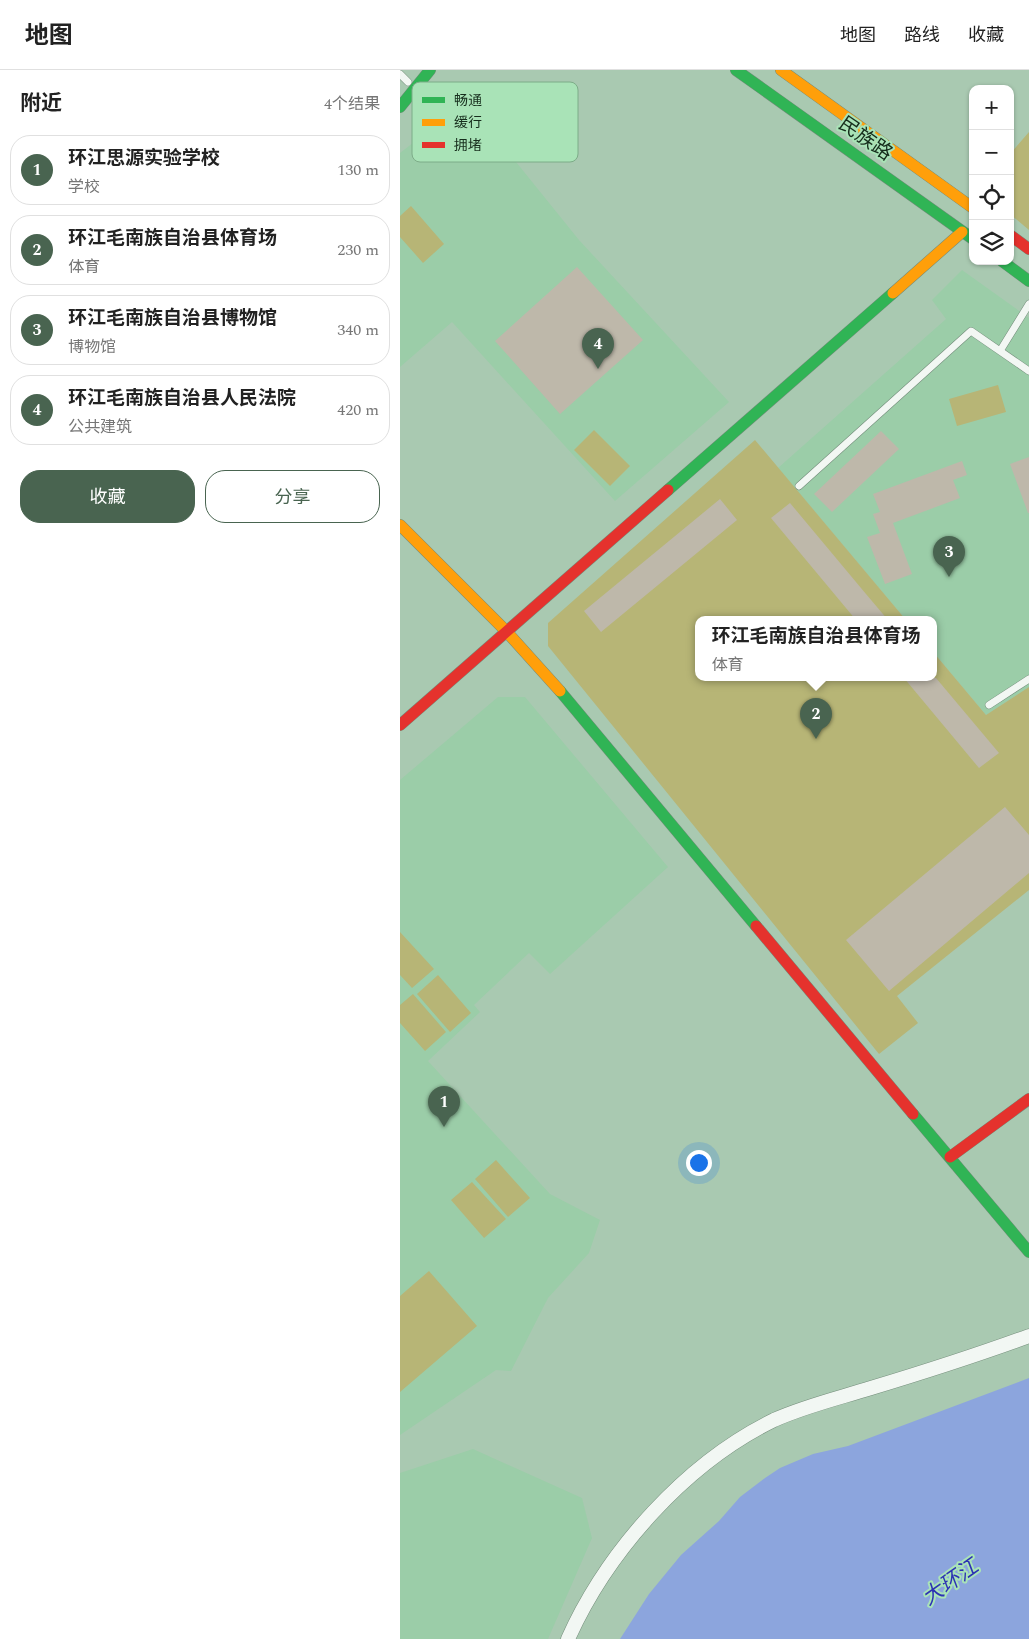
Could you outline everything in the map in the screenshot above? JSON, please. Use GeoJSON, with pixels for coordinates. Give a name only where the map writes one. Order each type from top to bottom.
{"type":"FeatureCollection","features":[{"type":"Feature","properties":{"kind":"street"},"geometry":{"type":"LineString","coordinates":[[403,81],[430,70]]}},
{"type":"Feature","properties":{"kind":"street"},"geometry":{"type":"LineString","coordinates":[[420,82],[430,70]]}},
{"type":"Feature","properties":{"kind":"street","name":"民族路"},"geometry":{"type":"LineString","coordinates":[[736,70],[969,237]]}},
{"type":"Feature","properties":{"kind":"street","name":"民族路"},"geometry":{"type":"LineString","coordinates":[[781,70],[969,205]]}},
{"type":"Feature","properties":{"kind":"street"},"geometry":{"type":"LineString","coordinates":[[400,107],[412,92]]}},
{"type":"Feature","properties":{"kind":"street"},"geometry":{"type":"LineString","coordinates":[[400,725],[962,232]]}},
{"type":"Feature","properties":{"kind":"street"},"geometry":{"type":"LineString","coordinates":[[1014,238],[1029,249]]}},
{"type":"Feature","properties":{"kind":"street"},"geometry":{"type":"LineString","coordinates":[[1007,265],[1029,281]]}},
{"type":"Feature","properties":{"kind":"street"},"geometry":{"type":"LineString","coordinates":[[400,525],[506,632],[582,715],[650,800],[1029,1252]]}},
{"type":"Feature","properties":{"kind":"street"},"geometry":{"type":"LineString","coordinates":[[950,1157],[1029,1099]]}},
{"type":"Feature","properties":{"kind":"street"},"geometry":{"type":"LineString","coordinates":[[568,1639],[596,1586],[642,1524],[692,1476],[740,1439],[793,1412],[930,1370],[1029,1336]]}},
{"type":"Feature","properties":{"kind":"lane"},"geometry":{"type":"LineString","coordinates":[[1000,351],[1029,304]]}},
{"type":"Feature","properties":{"kind":"lane"},"geometry":{"type":"LineString","coordinates":[[799,486],[971,331],[1029,371]]}},
{"type":"Feature","properties":{"kind":"lane"},"geometry":{"type":"LineString","coordinates":[[989,705],[1029,679]]}},
{"type":"Feature","properties":{"kind":"shaded area"},"geometry":{"type":"Polygon","coordinates":[[[1029,132],[1029,230],[1014,217],[1014,149],[1029,132]]]}},
{"type":"Feature","properties":{"kind":"shaded area"},"geometry":{"type":"Polygon","coordinates":[[[412,144],[412,162],[516,162],[579,240],[729,402],[615,501],[452,322],[400,367],[400,153],[412,144]]]}},
{"type":"Feature","properties":{"kind":"shaded area"},"geometry":{"type":"Polygon","coordinates":[[[411,206],[444,244],[423,263],[400,237],[400,216],[411,206]]]}},
{"type":"Feature","properties":{"kind":"shaded area"},"geometry":{"type":"Polygon","coordinates":[[[962,270],[1029,318],[1029,687],[986,715],[937,657],[937,616],[903,616],[778,468],[946,319],[932,300],[962,270]]]}},
{"type":"Feature","properties":{"kind":"shaded area"},"geometry":{"type":"Polygon","coordinates":[[[998,385],[1006,412],[957,426],[949,399],[998,385]]]}},
{"type":"Feature","properties":{"kind":"shaded area"},"geometry":{"type":"Polygon","coordinates":[[[594,430],[630,466],[610,486],[574,450],[594,430]]]}},
{"type":"Feature","properties":{"kind":"shaded area"},"geometry":{"type":"Polygon","coordinates":[[[755,440],[903,616],[695,616],[695,681],[937,681],[937,657],[986,715],[1029,687],[1029,890],[897,996],[918,1023],[879,1054],[548,646],[548,623],[755,440]]]}},
{"type":"Feature","properties":{"kind":"shaded area"},"geometry":{"type":"Polygon","coordinates":[[[498,697],[525,697],[668,867],[550,974],[529,953],[474,1005],[480,1012],[428,1061],[550,1194],[600,1220],[589,1253],[548,1298],[511,1371],[496,1370],[400,1435],[400,780],[498,697]]]}},
{"type":"Feature","properties":{"kind":"shaded area"},"geometry":{"type":"Polygon","coordinates":[[[400,932],[434,969],[412,988],[400,975],[400,932]]]}},
{"type":"Feature","properties":{"kind":"shaded area"},"geometry":{"type":"Polygon","coordinates":[[[438,975],[471,1013],[450,1032],[417,994],[438,975]]]}},
{"type":"Feature","properties":{"kind":"shaded area"},"geometry":{"type":"Polygon","coordinates":[[[413,994],[446,1032],[425,1051],[400,1023],[400,1005],[413,994]]]}},
{"type":"Feature","properties":{"kind":"shaded area"},"geometry":{"type":"Polygon","coordinates":[[[496,1160],[530,1198],[508,1217],[475,1179],[496,1160]]]}},
{"type":"Feature","properties":{"kind":"shaded area"},"geometry":{"type":"Polygon","coordinates":[[[472,1182],[506,1219],[484,1238],[451,1200],[472,1182]]]}},
{"type":"Feature","properties":{"kind":"shaded area"},"geometry":{"type":"Polygon","coordinates":[[[429,1271],[477,1326],[400,1392],[400,1296],[429,1271]]]}},
{"type":"Feature","properties":{"kind":"shaded area"},"geometry":{"type":"Polygon","coordinates":[[[473,1449],[582,1498],[592,1538],[548,1639],[400,1639],[400,1473],[473,1449]]]}},
{"type":"Feature","properties":{"kind":"water","name":"大环江"},"geometry":{"type":"Polygon","coordinates":[[[1029,1378],[1029,1639],[620,1639],[649,1594],[681,1555],[719,1521],[740,1497],[780,1468],[813,1454],[848,1446],[1029,1378]]]}},
{"type":"Feature","properties":{"kind":"building"},"geometry":{"type":"Polygon","coordinates":[[[577,267],[643,340],[560,414],[495,341],[577,267]]]}},
{"type":"Feature","properties":{"kind":"building"},"geometry":{"type":"Polygon","coordinates":[[[881,431],[899,449],[832,512],[814,494],[881,431]]]}},
{"type":"Feature","properties":{"kind":"building"},"geometry":{"type":"Polygon","coordinates":[[[1029,457],[1029,513],[1028,513],[1010,464],[1029,457]]]}},
{"type":"Feature","properties":{"kind":"building"},"geometry":{"type":"Polygon","coordinates":[[[962,461],[967,475],[953,480],[960,498],[893,523],[912,574],[885,584],[867,537],[880,533],[873,514],[880,512],[873,494],[962,461]]]}},
{"type":"Feature","properties":{"kind":"building"},"geometry":{"type":"Polygon","coordinates":[[[720,499],[737,520],[601,632],[584,611],[720,499]]]}},
{"type":"Feature","properties":{"kind":"building"},"geometry":{"type":"Polygon","coordinates":[[[790,503],[885,616],[853,616],[771,518],[790,503]]]}},
{"type":"Feature","properties":{"kind":"building"},"geometry":{"type":"Polygon","coordinates":[[[937,679],[999,753],[979,768],[906,681],[937,681],[937,679]]]}},
{"type":"Feature","properties":{"kind":"building"},"geometry":{"type":"Polygon","coordinates":[[[1005,807],[1029,835],[1029,873],[889,991],[846,940],[1005,807]]]}},
{"type":"Feature","properties":{"kind":"traffic: fast"},"geometry":{"type":"LineString","coordinates":[[420,82],[430,70]]}},
{"type":"Feature","properties":{"kind":"traffic: fast"},"geometry":{"type":"LineString","coordinates":[[736,70],[969,236]]}},
{"type":"Feature","properties":{"kind":"traffic: fast"},"geometry":{"type":"LineString","coordinates":[[400,107],[412,92]]}},
{"type":"Feature","properties":{"kind":"traffic: fast"},"geometry":{"type":"LineString","coordinates":[[1007,265],[1029,281]]}},
{"type":"Feature","properties":{"kind":"traffic: fast"},"geometry":{"type":"LineString","coordinates":[[668,490],[893,293]]}},
{"type":"Feature","properties":{"kind":"traffic: fast"},"geometry":{"type":"LineString","coordinates":[[560,691],[756,926]]}},
{"type":"Feature","properties":{"kind":"traffic: fast"},"geometry":{"type":"LineString","coordinates":[[913,1114],[1029,1252]]}},
{"type":"Feature","properties":{"kind":"traffic: slow"},"geometry":{"type":"LineString","coordinates":[[781,70],[969,205]]}},
{"type":"Feature","properties":{"kind":"traffic: slow"},"geometry":{"type":"LineString","coordinates":[[893,293],[962,232]]}},
{"type":"Feature","properties":{"kind":"traffic: slow"},"geometry":{"type":"LineString","coordinates":[[400,525],[506,631],[560,691]]}},
{"type":"Feature","properties":{"kind":"traffic: jam"},"geometry":{"type":"LineString","coordinates":[[1014,238],[1029,249]]}},
{"type":"Feature","properties":{"kind":"traffic: jam"},"geometry":{"type":"LineString","coordinates":[[400,725],[668,490]]}},
{"type":"Feature","properties":{"kind":"traffic: jam"},"geometry":{"type":"LineString","coordinates":[[756,926],[913,1114]]}},
{"type":"Feature","properties":{"kind":"traffic: jam"},"geometry":{"type":"LineString","coordinates":[[950,1157],[1029,1099]]}},
{"type":"Feature","properties":{"kind":"place","name":"环江毛南族自治县人民法院"},"geometry":{"type":"Point","coordinates":[598,369]}},
{"type":"Feature","properties":{"kind":"place","name":"环江毛南族自治县博物馆"},"geometry":{"type":"Point","coordinates":[949,577]}},
{"type":"Feature","properties":{"kind":"place","name":"环江毛南族自治县体育场"},"geometry":{"type":"Point","coordinates":[816,739]}},
{"type":"Feature","properties":{"kind":"place","name":"环江思源实验学校"},"geometry":{"type":"Point","coordinates":[444,1127]}}]}
